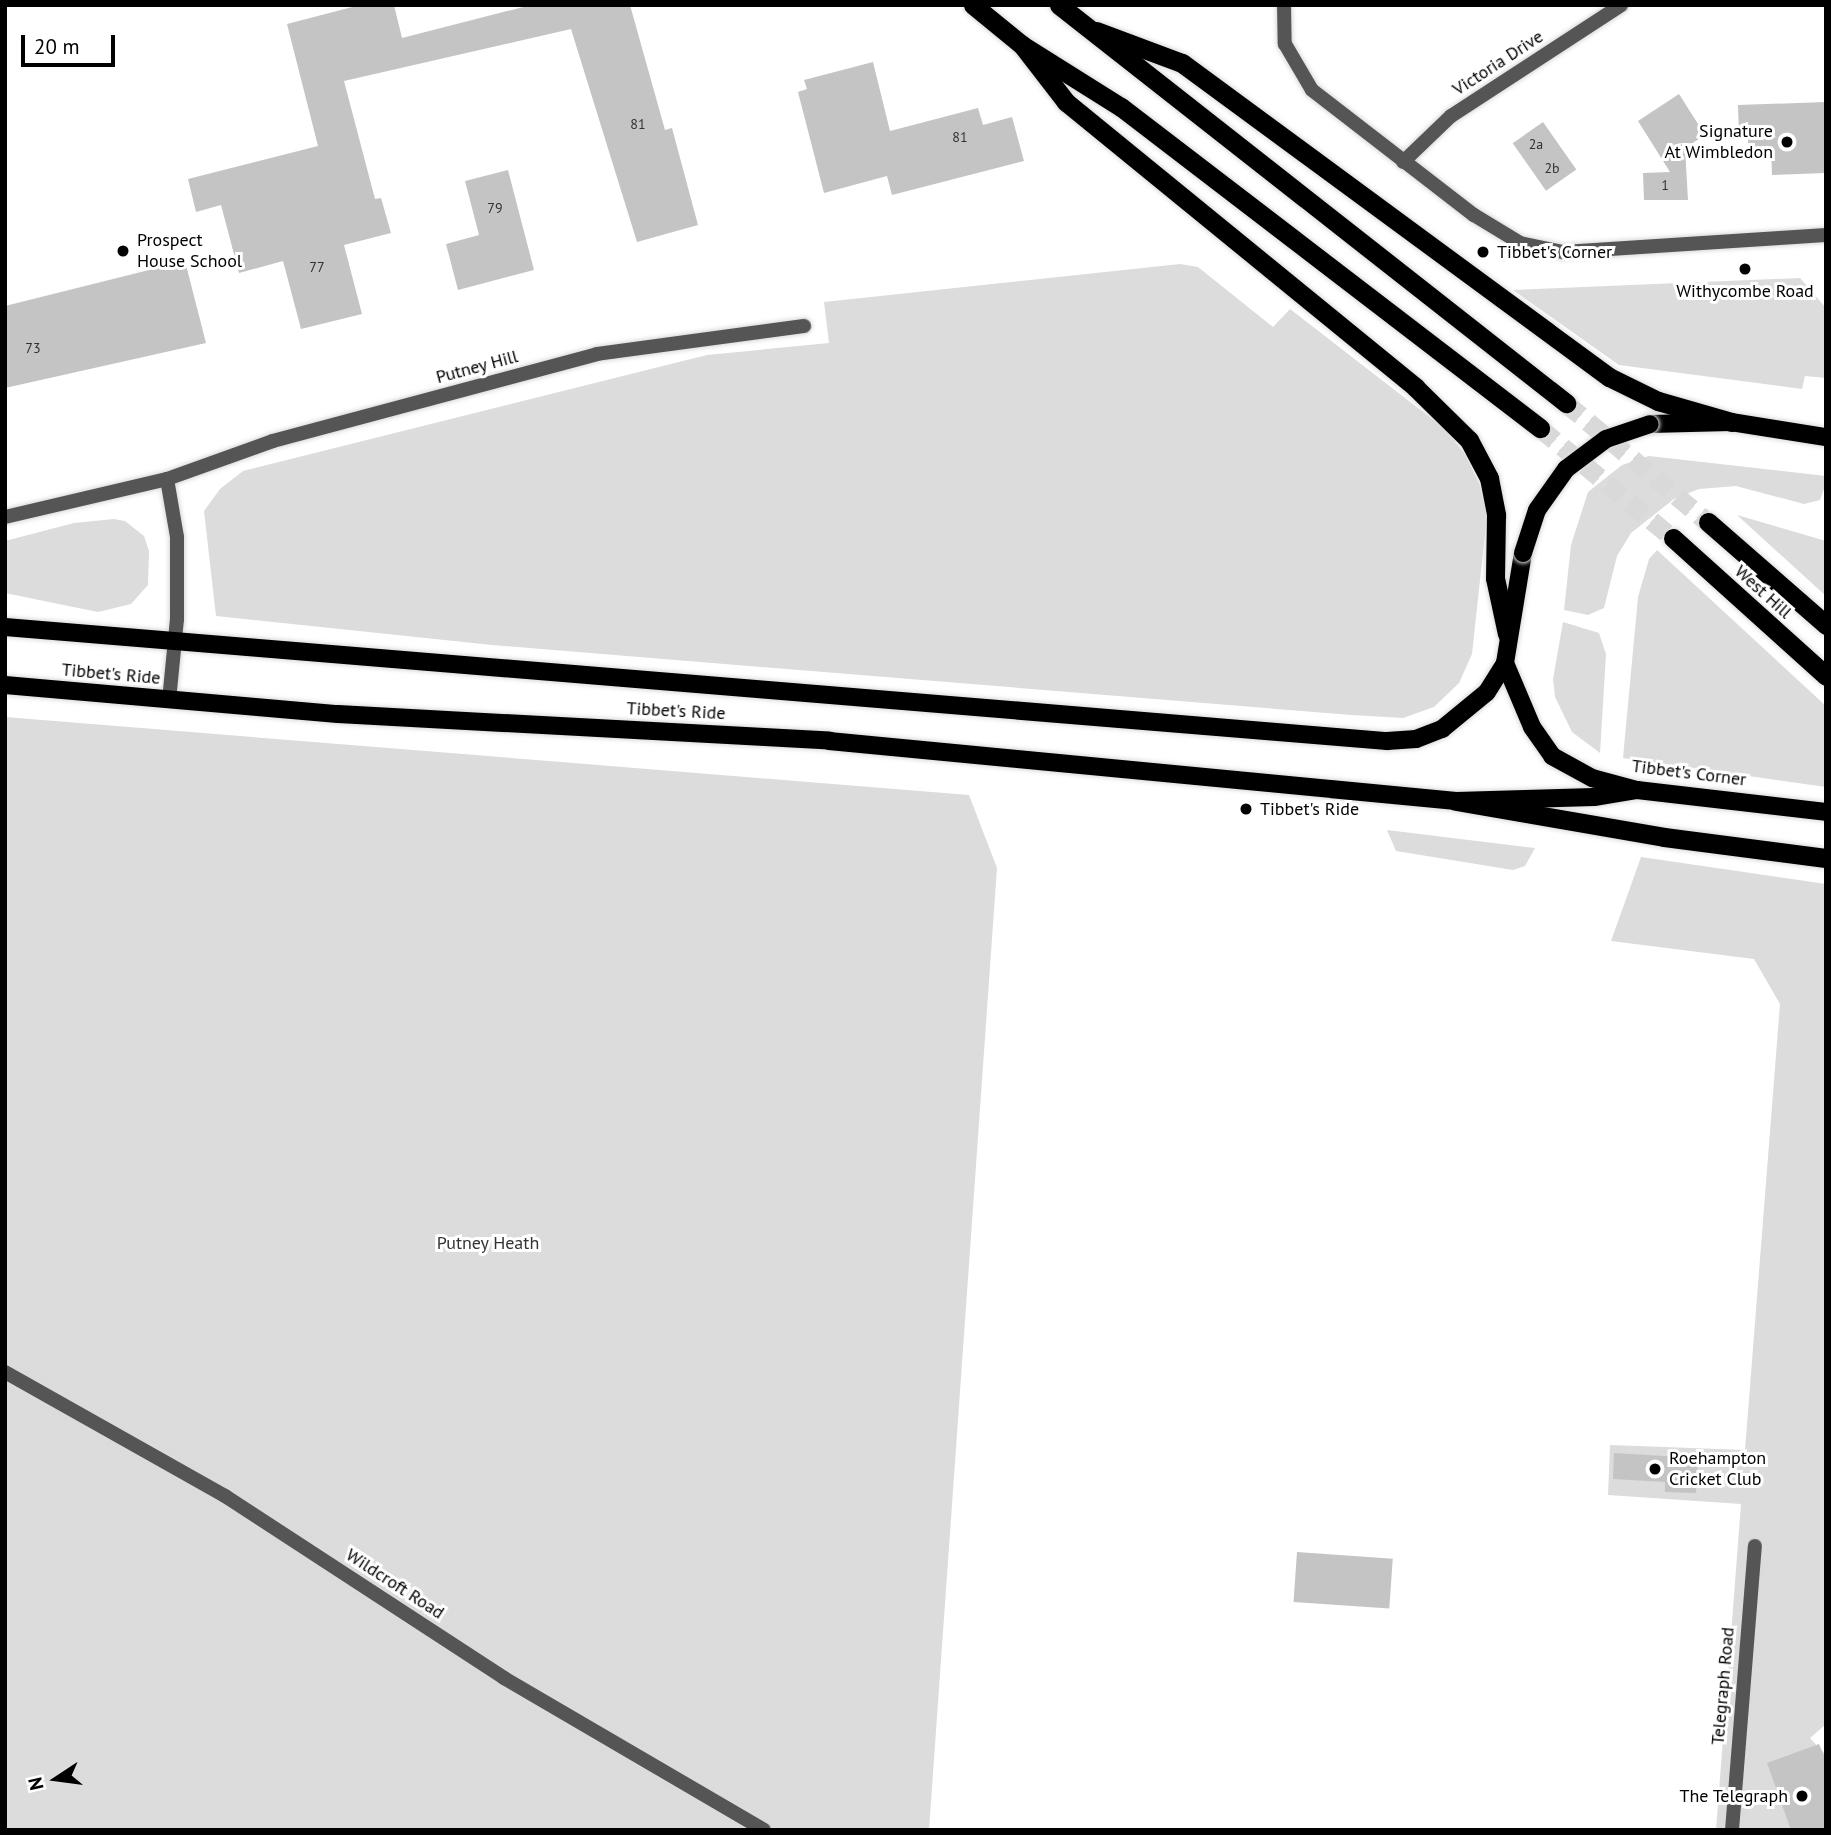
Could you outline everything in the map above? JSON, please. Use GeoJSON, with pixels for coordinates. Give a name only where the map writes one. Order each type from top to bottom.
{"type":"FeatureCollection","features":[{"type":"Feature","properties":{"kind":"highway"},"geometry":{"type":"LineString","coordinates":[[974,5],[1022,45],[1121,107],[1540,428]]}},
{"type":"Feature","properties":{"kind":"highway"},"geometry":{"type":"LineString","coordinates":[[1059,5],[1096,31],[1240,149],[1471,325],[1566,403]]}},
{"type":"Feature","properties":{"kind":"highway"},"geometry":{"type":"LineString","coordinates":[[1096,31],[1182,63],[1609,377],[1657,401],[1731,422]]}},
{"type":"Feature","properties":{"kind":"highway"},"geometry":{"type":"LineString","coordinates":[[1022,45],[1066,103],[1415,387],[1469,440],[1489,478],[1496,515],[1495,578],[1507,634]]}},
{"type":"Feature","properties":{"kind":"highway","name":"West Hill"},"geometry":{"type":"LineString","coordinates":[[1709,522],[1826,625]]}},
{"type":"Feature","properties":{"kind":"highway","name":"West Hill"},"geometry":{"type":"LineString","coordinates":[[1672,538],[1826,676]]}},
{"type":"Feature","properties":{"kind":"highway"},"geometry":{"type":"LineString","coordinates":[[1456,801],[1664,838],[1826,858]]}},
{"type":"Feature","properties":{"kind":"main road","name":"Tibbet's Corner"},"geometry":{"type":"LineString","coordinates":[[1786,430],[1731,422],[1650,424],[1606,439],[1566,469],[1537,510],[1523,553],[1507,634],[1505,663],[1532,727],[1552,756],[1591,778],[1637,790],[1826,812]]}},
{"type":"Feature","properties":{"kind":"main road"},"geometry":{"type":"LineString","coordinates":[[1786,430],[1826,428]]}},
{"type":"Feature","properties":{"kind":"main road"},"geometry":{"type":"LineString","coordinates":[[1786,430],[1826,437]]}},
{"type":"Feature","properties":{"kind":"main road","name":"Tibbet's Ride"},"geometry":{"type":"LineString","coordinates":[[5,627],[1387,741],[1416,739],[1442,729],[1487,692],[1505,663]]}},
{"type":"Feature","properties":{"kind":"main road","name":"Tibbet's Ride"},"geometry":{"type":"LineString","coordinates":[[5,685],[338,714],[829,741],[1456,801],[1594,797],[1637,790]]}},
{"type":"Feature","properties":{"kind":"street","name":"Victoria Drive"},"geometry":{"type":"LineString","coordinates":[[1404,162],[1451,116],[1621,5]]}},
{"type":"Feature","properties":{"kind":"street"},"geometry":{"type":"LineString","coordinates":[[1284,11],[1285,44],[1312,90],[1474,215],[1539,250],[1563,253],[1826,235]]}},
{"type":"Feature","properties":{"kind":"street","name":"Putney Hill"},"geometry":{"type":"LineString","coordinates":[[5,517],[167,479],[273,441],[597,354],[804,326]]}},
{"type":"Feature","properties":{"kind":"street"},"geometry":{"type":"LineString","coordinates":[[167,479],[177,537],[175,639],[169,700]]}},
{"type":"Feature","properties":{"kind":"street","name":"Wildcroft Road"},"geometry":{"type":"LineString","coordinates":[[5,1372],[225,1496],[504,1678],[764,1830]]}},
{"type":"Feature","properties":{"kind":"street","name":"Telegraph Road"},"geometry":{"type":"LineString","coordinates":[[1732,1830],[1755,1546]]}},
{"type":"Feature","properties":{"kind":"green space"},"geometry":{"type":"Polygon","coordinates":[[[1180,264],[1198,267],[1273,327],[1290,309],[1445,429],[1466,456],[1480,486],[1487,516],[1472,654],[1459,683],[1434,707],[1403,718],[1351,715],[492,645],[216,616],[204,511],[220,489],[243,471],[707,355],[829,343],[824,302],[1180,264]]]}},
{"type":"Feature","properties":{"kind":"green space"},"geometry":{"type":"Polygon","coordinates":[[[1800,278],[1826,308],[1826,378],[1805,376],[1802,389],[1619,365],[1513,290],[1800,278]]]}},
{"type":"Feature","properties":{"kind":"green space"},"geometry":{"type":"Polygon","coordinates":[[[1649,456],[1826,476],[1826,483],[1820,500],[1804,504],[1736,486],[1699,489],[1674,499],[1631,533],[1617,556],[1604,608],[1588,615],[1564,610],[1571,545],[1588,492],[1622,465],[1649,456]]]}},
{"type":"Feature","properties":{"kind":"green space"},"geometry":{"type":"Polygon","coordinates":[[[1737,515],[1826,541],[1826,596],[1737,515]]]}},
{"type":"Feature","properties":{"kind":"green space"},"geometry":{"type":"Polygon","coordinates":[[[114,519],[125,521],[144,536],[149,551],[148,585],[131,604],[98,612],[5,593],[5,541],[74,523],[114,519]]]}},
{"type":"Feature","properties":{"kind":"green space"},"geometry":{"type":"Polygon","coordinates":[[[1657,550],[1826,706],[1826,787],[1623,758],[1638,597],[1649,559],[1657,550]]]}},
{"type":"Feature","properties":{"kind":"green space"},"geometry":{"type":"Polygon","coordinates":[[[1563,622],[1599,633],[1606,654],[1600,753],[1572,732],[1555,697],[1553,679],[1563,622]]]}},
{"type":"Feature","properties":{"kind":"green space","name":"Putney Heath"},"geometry":{"type":"Polygon","coordinates":[[[5,717],[969,795],[997,868],[929,1830],[5,1830],[5,717]]]}},
{"type":"Feature","properties":{"kind":"green space"},"geometry":{"type":"Polygon","coordinates":[[[1387,830],[1535,848],[1525,866],[1513,870],[1396,851],[1387,830]]]}},
{"type":"Feature","properties":{"kind":"green space"},"geometry":{"type":"Polygon","coordinates":[[[1641,857],[1826,884],[1826,1724],[1810,1738],[1826,1755],[1826,1830],[1716,1830],[1741,1504],[1608,1495],[1610,1445],[1745,1450],[1780,1004],[1754,959],[1611,941],[1641,857]]]}},
{"type":"Feature","properties":{"kind":"building"},"geometry":{"type":"Polygon","coordinates":[[[360,5],[394,5],[402,38],[531,5],[630,5],[665,130],[672,128],[698,225],[637,242],[571,29],[344,81],[375,199],[381,198],[391,233],[344,245],[362,314],[301,329],[283,261],[239,273],[221,205],[196,212],[188,179],[318,146],[287,24],[360,5]]]}},
{"type":"Feature","properties":{"kind":"building"},"geometry":{"type":"Polygon","coordinates":[[[873,62],[890,131],[978,108],[983,125],[1012,117],[1024,161],[892,195],[887,176],[824,193],[798,92],[807,89],[804,80],[873,62]]]}},
{"type":"Feature","properties":{"kind":"building"},"geometry":{"type":"Polygon","coordinates":[[[1679,94],[1705,135],[1685,148],[1688,200],[1644,200],[1643,173],[1670,172],[1638,121],[1679,94]]]}},
{"type":"Feature","properties":{"kind":"building","name":"Signature At Wimbledon"},"geometry":{"type":"Polygon","coordinates":[[[1826,102],[1826,173],[1772,175],[1771,147],[1748,147],[1748,137],[1739,137],[1738,105],[1826,102]]]}},
{"type":"Feature","properties":{"kind":"building"},"geometry":{"type":"Polygon","coordinates":[[[1543,122],[1576,170],[1546,191],[1513,143],[1543,122]]]}},
{"type":"Feature","properties":{"kind":"building"},"geometry":{"type":"Polygon","coordinates":[[[508,170],[534,270],[458,290],[446,244],[479,235],[465,181],[508,170]]]}},
{"type":"Feature","properties":{"kind":"building"},"geometry":{"type":"Polygon","coordinates":[[[185,261],[206,343],[5,388],[5,306],[185,261]]]}},
{"type":"Feature","properties":{"kind":"building","name":"Roehampton Cricket Club"},"geometry":{"type":"Polygon","coordinates":[[[1614,1453],[1698,1458],[1696,1493],[1665,1492],[1665,1482],[1613,1479],[1614,1453]]]}},
{"type":"Feature","properties":{"kind":"building"},"geometry":{"type":"Polygon","coordinates":[[[1297,1552],[1393,1559],[1389,1609],[1294,1602],[1297,1552]]]}},
{"type":"Feature","properties":{"kind":"building","name":"The Telegraph"},"geometry":{"type":"Polygon","coordinates":[[[1819,1744],[1826,1760],[1826,1830],[1791,1830],[1767,1763],[1819,1744]]]}},
{"type":"Feature","properties":{"kind":"tunnel"},"geometry":{"type":"LineString","coordinates":[[1566,403],[1708,522]]}},
{"type":"Feature","properties":{"kind":"tunnel"},"geometry":{"type":"LineString","coordinates":[[1540,428],[1673,538]]}},
{"type":"Feature","properties":{"kind":"place","name":"Signature At Wimbledon"},"geometry":{"type":"Point","coordinates":[1787,142]}},
{"type":"Feature","properties":{"kind":"place","name":"Prospect House School"},"geometry":{"type":"Point","coordinates":[123,251]}},
{"type":"Feature","properties":{"kind":"place","name":"Tibbet's Corner"},"geometry":{"type":"Point","coordinates":[1483,252]}},
{"type":"Feature","properties":{"kind":"place","name":"Withycombe Road"},"geometry":{"type":"Point","coordinates":[1745,269]}},
{"type":"Feature","properties":{"kind":"place","name":"Tibbet's Ride"},"geometry":{"type":"Point","coordinates":[1246,809]}},
{"type":"Feature","properties":{"kind":"place","name":"Roehampton Cricket Club"},"geometry":{"type":"Point","coordinates":[1655,1469]}},
{"type":"Feature","properties":{"kind":"place","name":"The Telegraph"},"geometry":{"type":"Point","coordinates":[1802,1796]}}]}
